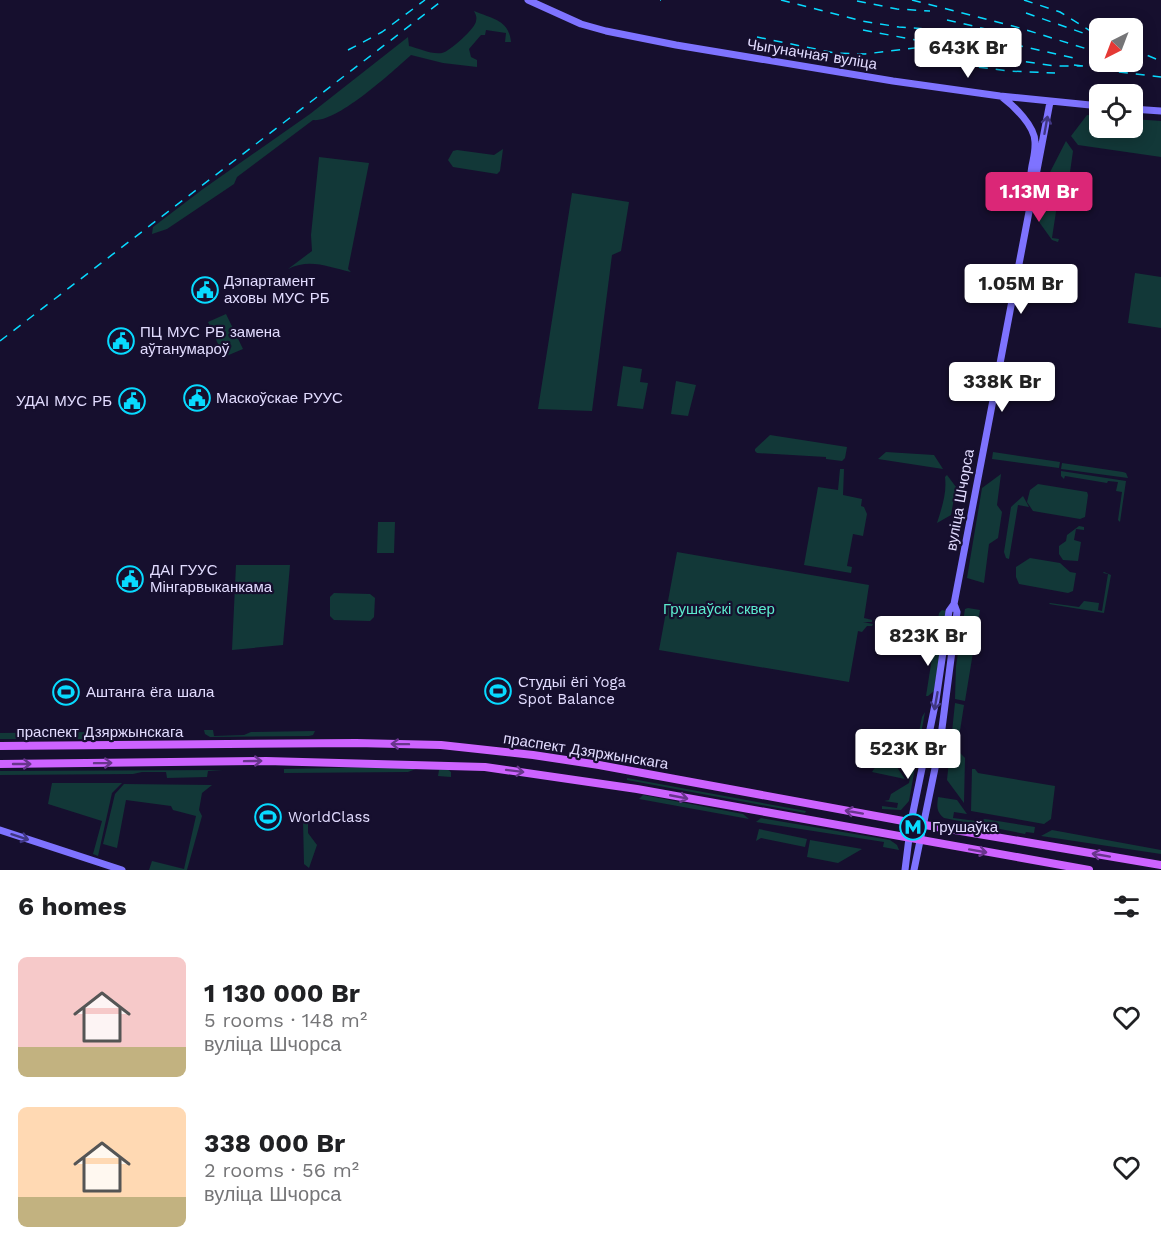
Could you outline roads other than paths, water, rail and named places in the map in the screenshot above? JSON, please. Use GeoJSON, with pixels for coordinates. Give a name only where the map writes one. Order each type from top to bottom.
{"type":"FeatureCollection","features":[{"type":"Feature","properties":{"kind":"main road","name":"Чыгуначная вуліца"},"geometry":{"type":"LineString","coordinates":[[528,0],[581,24],[641,38],[893,81],[1000,96],[1089,105]]}},
{"type":"Feature","properties":{"kind":"main road"},"geometry":{"type":"LineString","coordinates":[[1000,96],[1021,114]]}},
{"type":"Feature","properties":{"kind":"main road"},"geometry":{"type":"LineString","coordinates":[[1021,114],[1023,98]]}},
{"type":"Feature","properties":{"kind":"main road","name":"вуліца Шчорса"},"geometry":{"type":"LineString","coordinates":[[904,870],[911,822],[936,700],[949,611],[954,604],[1050,102]]}},
{"type":"Feature","properties":{"kind":"main road"},"geometry":{"type":"LineString","coordinates":[[1143,110],[1161,111]]}},
{"type":"Feature","properties":{"kind":"main road","name":"вуліца Шчорса"},"geometry":{"type":"LineString","coordinates":[[1021,114],[1036,141],[1029,177],[1033,189]]}},
{"type":"Feature","properties":{"kind":"main road","name":"вуліца Шчорса"},"geometry":{"type":"LineString","coordinates":[[914,870],[940,744],[957,612],[954,604]]}},
{"type":"Feature","properties":{"kind":"main road","name":"праспект Дзяржынскага"},"geometry":{"type":"LineString","coordinates":[[0,746],[356,743],[441,745],[599,765],[924,825],[1160,865]]}},
{"type":"Feature","properties":{"kind":"main road","name":"праспект Дзяржынскага"},"geometry":{"type":"LineString","coordinates":[[0,764],[266,761],[485,767],[630,788],[1089,870]]}},
{"type":"Feature","properties":{"kind":"main road"},"geometry":{"type":"LineString","coordinates":[[0,830],[122,870]]}},
{"type":"Feature","properties":{"kind":"railway"},"geometry":{"type":"LineString","coordinates":[[348,50],[382,32],[425,0]]}},
{"type":"Feature","properties":{"kind":"railway"},"geometry":{"type":"LineString","coordinates":[[0,341],[443,0]]}},
{"type":"Feature","properties":{"kind":"railway"},"geometry":{"type":"LineString","coordinates":[[781,0],[862,21],[899,27],[955,31],[1078,59]]}},
{"type":"Feature","properties":{"kind":"railway"},"geometry":{"type":"LineString","coordinates":[[912,0],[1020,28],[1089,50]]}},
{"type":"Feature","properties":{"kind":"railway"},"geometry":{"type":"LineString","coordinates":[[1024,0],[1060,12],[1089,30]]}},
{"type":"Feature","properties":{"kind":"railway"},"geometry":{"type":"LineString","coordinates":[[857,1],[897,9],[930,11]]}},
{"type":"Feature","properties":{"kind":"railway"},"geometry":{"type":"LineString","coordinates":[[1026,13],[1083,33]]}},
{"type":"Feature","properties":{"kind":"railway"},"geometry":{"type":"LineString","coordinates":[[947,20],[1012,35]]}},
{"type":"Feature","properties":{"kind":"railway"},"geometry":{"type":"LineString","coordinates":[[863,30],[926,42]]}},
{"type":"Feature","properties":{"kind":"railway"},"geometry":{"type":"LineString","coordinates":[[757,37],[835,53],[865,54],[923,47],[1055,66],[1080,66]]}},
{"type":"Feature","properties":{"kind":"railway"},"geometry":{"type":"LineString","coordinates":[[1143,54],[1161,61]]}},
{"type":"Feature","properties":{"kind":"railway"},"geometry":{"type":"LineString","coordinates":[[962,65],[1009,71],[1055,73]]}},
{"type":"Feature","properties":{"kind":"railway"},"geometry":{"type":"LineString","coordinates":[[1074,65],[1089,67]]}},
{"type":"Feature","properties":{"kind":"railway"},"geometry":{"type":"LineString","coordinates":[[1119,72],[1161,77]]}},
{"type":"Feature","properties":{"kind":"place","name":"Дэпартамент аховы МУС РБ"},"geometry":{"type":"Point","coordinates":[205,290]}},
{"type":"Feature","properties":{"kind":"place","name":"ПЦ МУС РБ замена аўтанумароў"},"geometry":{"type":"Point","coordinates":[121,341]}},
{"type":"Feature","properties":{"kind":"place","name":"Маскоўскае РУУС"},"geometry":{"type":"Point","coordinates":[197,398]}},
{"type":"Feature","properties":{"kind":"place","name":"УДАІ МУС РБ"},"geometry":{"type":"Point","coordinates":[132,401]}},
{"type":"Feature","properties":{"kind":"place","name":"ДАІ ГУУС Мінгарвыканкама"},"geometry":{"type":"Point","coordinates":[130,579]}},
{"type":"Feature","properties":{"kind":"place","name":"Студыі ёгі Yoga Spot Balance"},"geometry":{"type":"Point","coordinates":[498,691]}},
{"type":"Feature","properties":{"kind":"place","name":"Аштанга ёга шала"},"geometry":{"type":"Point","coordinates":[66,692]}},
{"type":"Feature","properties":{"kind":"place","name":"WorldClass"},"geometry":{"type":"Point","coordinates":[268,817]}},
{"type":"Feature","properties":{"kind":"place","name":"Грушаўка"},"geometry":{"type":"Point","coordinates":[913,827]}},
{"type":"Feature","properties":{"kind":"park label","name":"Грушаўскі сквер"},"geometry":{"type":"Point","coordinates":[719,609]}}]}
